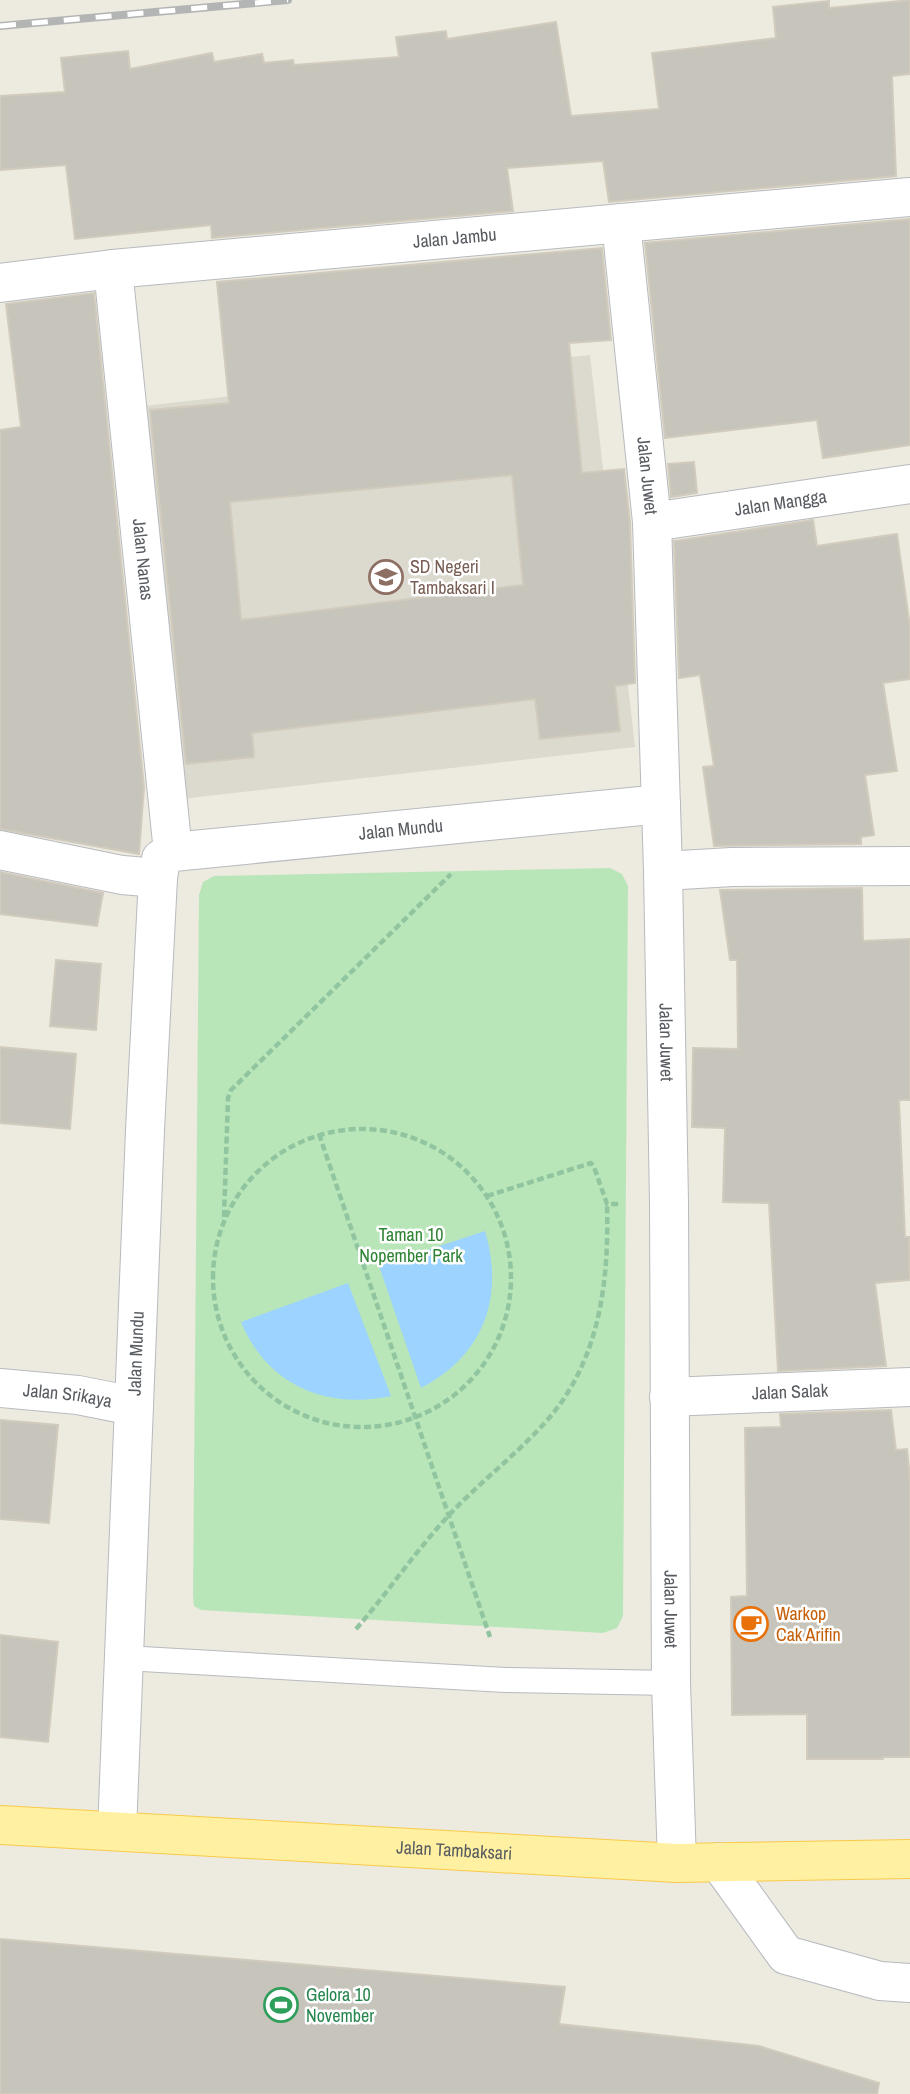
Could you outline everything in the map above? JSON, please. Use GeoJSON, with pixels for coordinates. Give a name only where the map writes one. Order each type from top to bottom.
{"type":"FeatureCollection","features":[{"type":"Feature","properties":{"kind":"main road","name":"Jalan Tambaksari"},"geometry":{"type":"LineString","coordinates":[[0,1825],[677,1863],[910,1859]]}},
{"type":"Feature","properties":{"kind":"street","name":"Jalan Jambu"},"geometry":{"type":"LineString","coordinates":[[0,283],[113,269],[910,197]]}},
{"type":"Feature","properties":{"kind":"street","name":"Jalan Juwet"},"geometry":{"type":"LineString","coordinates":[[621,223],[652,522],[663,871],[671,1683],[677,1863]]}},
{"type":"Feature","properties":{"kind":"street","name":"Jalan Nanas"},"geometry":{"type":"LineString","coordinates":[[113,269],[165,865]]}},
{"type":"Feature","properties":{"kind":"street","name":"Jalan Mangga"},"geometry":{"type":"LineString","coordinates":[[652,522],[910,484]]}},
{"type":"Feature","properties":{"kind":"street","name":"Jalan Mundu"},"geometry":{"type":"LineString","coordinates":[[0,850],[122,875],[165,865],[507,820],[661,804]]}},
{"type":"Feature","properties":{"kind":"street","name":"Jalan Mundu"},"geometry":{"type":"LineString","coordinates":[[117,1831],[134,1406],[165,865]]}},
{"type":"Feature","properties":{"kind":"street"},"geometry":{"type":"LineString","coordinates":[[663,871],[732,867],[910,866]]}},
{"type":"Feature","properties":{"kind":"street","name":"Jalan Salak"},"geometry":{"type":"LineString","coordinates":[[669,1397],[910,1387]]}},
{"type":"Feature","properties":{"kind":"street","name":"Jalan Srikaya"},"geometry":{"type":"LineString","coordinates":[[0,1388],[78,1395],[134,1406]]}},
{"type":"Feature","properties":{"kind":"street"},"geometry":{"type":"LineString","coordinates":[[719,1862],[786,1955],[880,1981],[910,1983]]}},
{"type":"Feature","properties":{"kind":"lane"},"geometry":{"type":"LineString","coordinates":[[125,1658],[505,1679],[671,1683]]}},
{"type":"Feature","properties":{"kind":"path"},"geometry":{"type":"LineString","coordinates":[[224,1222],[228,1098],[231,1090],[507,820]]}},
{"type":"Feature","properties":{"kind":"path"},"geometry":{"type":"LineString","coordinates":[[346,1129],[373,1129],[400,1133],[426,1142],[449,1155],[470,1174],[487,1196],[499,1219],[508,1244],[511,1270],[504,1323],[479,1371],[461,1390],[439,1406],[415,1418],[376,1426],[337,1425],[312,1419],[288,1407],[256,1382],[232,1351],[221,1327],[215,1301],[214,1274],[216,1248],[224,1222],[236,1198],[262,1167],[294,1145],[319,1134],[346,1129]]}},
{"type":"Feature","properties":{"kind":"path"},"geometry":{"type":"LineString","coordinates":[[319,1134],[492,1642]]}},
{"type":"Feature","properties":{"kind":"path"},"geometry":{"type":"LineString","coordinates":[[352,1633],[449,1514],[554,1412],[588,1353],[600,1314],[606,1268],[607,1205],[594,1167],[591,1163],[487,1196]]}},
{"type":"Feature","properties":{"kind":"path"},"geometry":{"type":"LineString","coordinates":[[607,1205],[668,1202]]}},
{"type":"Feature","properties":{"kind":"shaded area","name":"SD Negeri Tambaksari I"},"geometry":{"type":"Polygon","coordinates":[[[590,355],[635,747],[181,799],[136,407],[590,355]]]}},
{"type":"Feature","properties":{"kind":"green space","name":"Taman 10 Nopember Park"},"geometry":{"type":"Polygon","coordinates":[[[610,868],[622,874],[628,886],[623,1616],[617,1628],[603,1633],[201,1610],[194,1606],[193,1596],[199,895],[203,882],[214,876],[610,868]]]}},
{"type":"Feature","properties":{"kind":"water"},"geometry":{"type":"Polygon","coordinates":[[[485,1231],[491,1256],[492,1279],[490,1302],[484,1323],[474,1342],[460,1359],[421,1388],[379,1266],[485,1231]]]}},
{"type":"Feature","properties":{"kind":"water"},"geometry":{"type":"Polygon","coordinates":[[[348,1283],[391,1396],[344,1399],[301,1388],[266,1362],[252,1344],[241,1322],[348,1283]]]}},
{"type":"Feature","properties":{"kind":"building"},"geometry":{"type":"Polygon","coordinates":[[[910,0],[910,74],[892,76],[896,176],[609,202],[603,161],[507,168],[513,211],[212,238],[211,225],[75,239],[66,165],[0,170],[0,96],[65,92],[61,58],[128,51],[130,69],[212,53],[214,62],[262,54],[264,63],[293,60],[294,65],[399,57],[396,37],[446,31],[447,39],[556,22],[571,116],[659,109],[652,53],[776,38],[773,7],[829,1],[829,8],[910,0]]]}},
{"type":"Feature","properties":{"kind":"building"},"geometry":{"type":"Polygon","coordinates":[[[910,219],[910,445],[823,458],[817,420],[665,438],[645,243],[910,219]]]}},
{"type":"Feature","properties":{"kind":"building","name":"SD Negeri Tambaksari I"},"geometry":{"type":"Polygon","coordinates":[[[602,248],[611,340],[569,343],[582,473],[624,469],[630,523],[635,683],[615,686],[620,731],[540,739],[535,699],[252,733],[254,757],[186,764],[150,410],[229,403],[217,282],[602,248]],[[512,475],[230,502],[241,620],[523,585],[512,475]]]}},
{"type":"Feature","properties":{"kind":"building"},"geometry":{"type":"Polygon","coordinates":[[[94,293],[144,787],[139,854],[0,829],[0,430],[21,427],[6,304],[94,293]]]}},
{"type":"Feature","properties":{"kind":"building"},"geometry":{"type":"Polygon","coordinates":[[[694,462],[697,493],[671,497],[668,464],[694,462]]]}},
{"type":"Feature","properties":{"kind":"building"},"geometry":{"type":"Polygon","coordinates":[[[813,520],[817,546],[897,534],[910,627],[910,679],[883,683],[897,771],[865,775],[874,835],[861,837],[861,844],[714,846],[703,767],[714,766],[700,675],[679,678],[674,541],[813,520]]]}},
{"type":"Feature","properties":{"kind":"building"},"geometry":{"type":"Polygon","coordinates":[[[0,872],[103,893],[97,926],[0,914],[0,872]]]}},
{"type":"Feature","properties":{"kind":"building"},"geometry":{"type":"Polygon","coordinates":[[[862,888],[863,941],[910,939],[910,1100],[899,1100],[905,1237],[909,1237],[910,1280],[875,1283],[886,1366],[778,1371],[769,1203],[723,1202],[725,1128],[692,1127],[693,1048],[738,1049],[737,960],[730,960],[720,890],[862,888]]]}},
{"type":"Feature","properties":{"kind":"building"},"geometry":{"type":"Polygon","coordinates":[[[56,960],[101,964],[96,1030],[50,1026],[56,960]]]}},
{"type":"Feature","properties":{"kind":"building"},"geometry":{"type":"Polygon","coordinates":[[[0,1047],[76,1054],[70,1129],[0,1123],[0,1047]]]}},
{"type":"Feature","properties":{"kind":"building"},"geometry":{"type":"Polygon","coordinates":[[[891,1410],[896,1450],[907,1449],[910,1478],[910,1757],[807,1759],[807,1714],[732,1715],[731,1597],[747,1596],[745,1428],[781,1427],[780,1414],[891,1410]]]}},
{"type":"Feature","properties":{"kind":"building"},"geometry":{"type":"Polygon","coordinates":[[[0,1420],[58,1425],[49,1523],[0,1519],[0,1420]]]}},
{"type":"Feature","properties":{"kind":"building"},"geometry":{"type":"Polygon","coordinates":[[[0,1635],[58,1642],[48,1742],[0,1737],[0,1635]]]}},
{"type":"Feature","properties":{"kind":"building","name":"Gelora 10 November"},"geometry":{"type":"Polygon","coordinates":[[[0,1939],[565,1987],[559,2024],[759,2046],[879,2083],[877,2094],[0,2094],[0,1939]]]}},
{"type":"Feature","properties":{"kind":"railway"},"geometry":{"type":"LineString","coordinates":[[0,26],[288,0]]}},
{"type":"Feature","properties":{"kind":"place","name":"SD Negeri Tambaksari I"},"geometry":{"type":"Point","coordinates":[386,577]}},
{"type":"Feature","properties":{"kind":"place","name":"Warkop Cak Arifin"},"geometry":{"type":"Point","coordinates":[751,1624]}},
{"type":"Feature","properties":{"kind":"place","name":"Gelora 10 November"},"geometry":{"type":"Point","coordinates":[281,2005]}}]}
